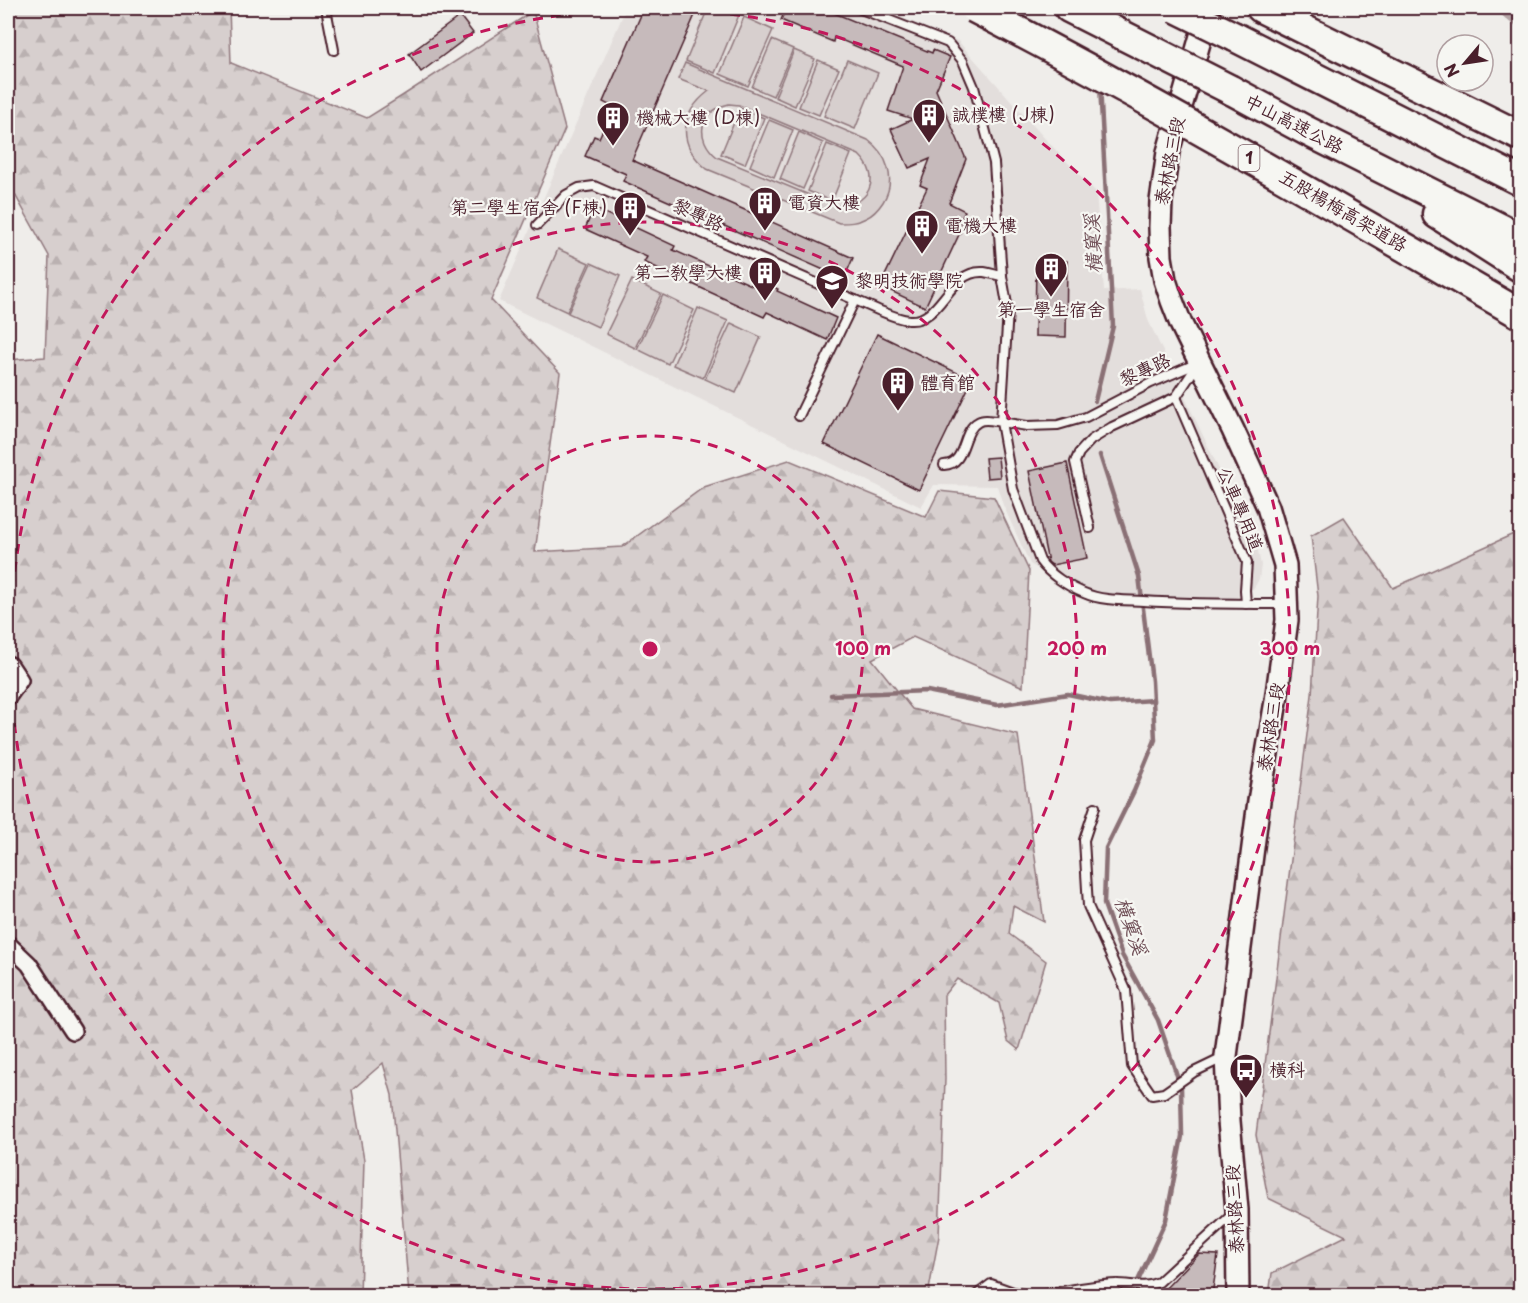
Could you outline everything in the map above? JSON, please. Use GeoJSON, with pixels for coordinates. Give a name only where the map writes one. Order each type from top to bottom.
{"type":"FeatureCollection","features":[{"type":"Feature","properties":{"kind":"highway","name":"五股楊梅高架道路"},"geometry":{"type":"LineString","coordinates":[[975,8],[1168,111],[1521,314]]}},
{"type":"Feature","properties":{"kind":"highway","name":"中山高速公路"},"geometry":{"type":"LineString","coordinates":[[1069,8],[1521,238]]}},
{"type":"Feature","properties":{"kind":"highway"},"geometry":{"type":"LineString","coordinates":[[1176,8],[1246,23],[1521,161]]}},
{"type":"Feature","properties":{"kind":"highway"},"geometry":{"type":"LineString","coordinates":[[1209,8],[1521,136]]}},
{"type":"Feature","properties":{"kind":"highway"},"geometry":{"type":"LineString","coordinates":[[1246,23],[1521,181]]}},
{"type":"Feature","properties":{"kind":"highway"},"geometry":{"type":"LineString","coordinates":[[1307,131],[1521,267]]}},
{"type":"Feature","properties":{"kind":"main road","name":"泰林路三段"},"geometry":{"type":"LineString","coordinates":[[1209,8],[1168,153],[1162,192],[1161,256],[1172,302],[1268,507],[1285,565],[1287,604],[1284,643],[1259,801],[1226,1056],[1237,1210],[1238,1296]]}},
{"type":"Feature","properties":{"kind":"street"},"geometry":{"type":"LineString","coordinates":[[8,666],[10,665],[20,680],[8,697]]}},
{"type":"Feature","properties":{"kind":"street"},"geometry":{"type":"LineString","coordinates":[[8,944],[29,964],[73,1031]]}},
{"type":"Feature","properties":{"kind":"lane"},"geometry":{"type":"LineString","coordinates":[[329,8],[327,14],[334,50]]}},
{"type":"Feature","properties":{"kind":"lane"},"geometry":{"type":"LineString","coordinates":[[858,8],[948,43],[963,61],[974,87],[994,163],[1002,276],[1008,310],[1002,422],[1013,489],[1040,561],[1047,570],[1083,593],[1103,598],[1152,602],[1287,604]]}},
{"type":"Feature","properties":{"kind":"lane"},"geometry":{"type":"LineString","coordinates":[[969,8],[1177,121]]}},
{"type":"Feature","properties":{"kind":"lane","name":"黎專路"},"geometry":{"type":"LineString","coordinates":[[537,225],[566,195],[579,188],[594,186],[855,300],[896,317],[910,320],[922,318],[933,310],[959,280],[971,273],[984,272],[1002,276]]}},
{"type":"Feature","properties":{"kind":"lane"},"geometry":{"type":"LineString","coordinates":[[799,416],[855,300]]}},
{"type":"Feature","properties":{"kind":"lane"},"geometry":{"type":"LineString","coordinates":[[1090,528],[1075,462],[1079,453],[1090,440],[1112,427],[1176,397],[1199,362]]}},
{"type":"Feature","properties":{"kind":"lane","name":"黎專路"},"geometry":{"type":"LineString","coordinates":[[944,465],[951,465],[956,461],[972,427],[977,422],[984,420],[1027,426],[1058,425],[1086,417],[1151,383],[1199,362]]}},
{"type":"Feature","properties":{"kind":"lane","name":"公車專用道"},"geometry":{"type":"LineString","coordinates":[[1176,397],[1247,562],[1246,604]]}},
{"type":"Feature","properties":{"kind":"lane"},"geometry":{"type":"LineString","coordinates":[[1095,807],[1084,840],[1088,906],[1126,990],[1132,1066],[1152,1095],[1164,1093],[1194,1072],[1226,1056]]}},
{"type":"Feature","properties":{"kind":"lane"},"geometry":{"type":"LineString","coordinates":[[975,1296],[991,1284],[1013,1292],[1035,1296],[1121,1285],[1149,1287],[1159,1282],[1237,1210]]}},
{"type":"Feature","properties":{"kind":"lane"},"geometry":{"type":"LineString","coordinates":[[1112,1296],[1121,1285]]}},
{"type":"Feature","properties":{"kind":"shaded area","name":"黎明技術學院"},"geometry":{"type":"Polygon","coordinates":[[[626,8],[877,8],[958,41],[1096,192],[1104,291],[1140,289],[1148,320],[1258,551],[1261,565],[1259,579],[1254,588],[1244,595],[1233,598],[1084,596],[1030,564],[1003,505],[997,486],[934,485],[921,507],[499,301],[626,8]]]}},
{"type":"Feature","properties":{"kind":"green space"},"geometry":{"type":"Polygon","coordinates":[[[8,8],[229,8],[231,63],[367,118],[533,11],[565,129],[491,300],[560,373],[535,552],[622,547],[704,487],[789,460],[926,517],[939,491],[994,497],[1029,571],[1023,687],[913,637],[872,659],[912,709],[1018,735],[1044,922],[1013,906],[1009,934],[1046,961],[1019,1050],[1008,1041],[999,1003],[957,979],[944,995],[945,1079],[939,1236],[928,1295],[409,1295],[392,1095],[383,1063],[352,1090],[364,1160],[360,1295],[8,1295],[8,360],[45,357],[49,256],[8,182],[8,8]]]}},
{"type":"Feature","properties":{"kind":"green space"},"geometry":{"type":"Polygon","coordinates":[[[708,8],[720,8],[739,15],[715,73],[686,61],[708,8]]]}},
{"type":"Feature","properties":{"kind":"green space"},"geometry":{"type":"Polygon","coordinates":[[[744,17],[773,30],[748,86],[720,74],[744,17]]]}},
{"type":"Feature","properties":{"kind":"green space"},"geometry":{"type":"Polygon","coordinates":[[[772,40],[793,49],[773,96],[752,87],[772,40]]]}},
{"type":"Feature","properties":{"kind":"green space"},"geometry":{"type":"Polygon","coordinates":[[[794,50],[815,59],[795,106],[775,97],[794,50]]]}},
{"type":"Feature","properties":{"kind":"green space"},"geometry":{"type":"Polygon","coordinates":[[[818,60],[839,69],[819,115],[799,107],[818,60]]]}},
{"type":"Feature","properties":{"kind":"green space"},"geometry":{"type":"Polygon","coordinates":[[[847,60],[878,73],[855,129],[824,116],[847,60]]]}},
{"type":"Feature","properties":{"kind":"green space"},"geometry":{"type":"Polygon","coordinates":[[[685,63],[868,140],[880,152],[888,168],[889,185],[883,202],[878,209],[863,220],[839,223],[707,169],[690,150],[685,130],[692,110],[709,91],[678,79],[685,63]],[[729,104],[719,108],[711,113],[703,126],[705,142],[717,157],[836,206],[857,202],[869,190],[870,173],[859,155],[739,105],[729,104]]]}},
{"type":"Feature","properties":{"kind":"green space"},"geometry":{"type":"Polygon","coordinates":[[[740,108],[764,118],[745,164],[721,154],[740,108]]]}},
{"type":"Feature","properties":{"kind":"green space"},"geometry":{"type":"Polygon","coordinates":[[[769,120],[793,130],[774,177],[750,166],[769,120]]]}},
{"type":"Feature","properties":{"kind":"green space"},"geometry":{"type":"Polygon","coordinates":[[[799,132],[823,143],[803,189],[780,179],[799,132]]]}},
{"type":"Feature","properties":{"kind":"green space"},"geometry":{"type":"Polygon","coordinates":[[[827,144],[851,154],[832,201],[808,191],[827,144]]]}},
{"type":"Feature","properties":{"kind":"green space"},"geometry":{"type":"Polygon","coordinates":[[[558,249],[589,263],[567,312],[537,298],[558,249]]]}},
{"type":"Feature","properties":{"kind":"green space"},"geometry":{"type":"Polygon","coordinates":[[[591,263],[620,276],[598,327],[568,313],[591,263]]]}},
{"type":"Feature","properties":{"kind":"green space"},"geometry":{"type":"Polygon","coordinates":[[[632,280],[661,294],[635,348],[606,334],[632,280]]]}},
{"type":"Feature","properties":{"kind":"green space"},"geometry":{"type":"Polygon","coordinates":[[[663,295],[694,310],[668,364],[637,349],[663,295]]]}},
{"type":"Feature","properties":{"kind":"green space"},"geometry":{"type":"Polygon","coordinates":[[[698,308],[728,321],[703,378],[673,365],[698,308]]]}},
{"type":"Feature","properties":{"kind":"green space"},"geometry":{"type":"Polygon","coordinates":[[[731,323],[761,337],[736,393],[705,379],[731,323]]]}},
{"type":"Feature","properties":{"kind":"green space"},"geometry":{"type":"Polygon","coordinates":[[[1344,517],[1393,588],[1518,532],[1520,535],[1520,1295],[1269,1295],[1272,1273],[1346,1236],[1268,1198],[1256,1135],[1312,695],[1318,596],[1311,536],[1344,517]]]}},
{"type":"Feature","properties":{"kind":"building"},"geometry":{"type":"Polygon","coordinates":[[[644,8],[698,8],[632,160],[853,258],[844,279],[623,181],[626,174],[585,156],[594,136],[599,138],[613,107],[603,102],[644,8]]]}},
{"type":"Feature","properties":{"kind":"building"},"geometry":{"type":"Polygon","coordinates":[[[786,8],[822,8],[932,53],[933,50],[950,57],[936,90],[966,159],[949,203],[965,211],[960,222],[964,224],[925,307],[880,286],[927,188],[920,185],[930,159],[909,168],[891,129],[913,119],[888,111],[903,66],[834,37],[833,42],[781,20],[786,8]]]}},
{"type":"Feature","properties":{"kind":"building"},"geometry":{"type":"Polygon","coordinates":[[[460,16],[473,33],[421,72],[409,54],[460,16]]]}},
{"type":"Feature","properties":{"kind":"building","name":"第二教學大樓"},"geometry":{"type":"Polygon","coordinates":[[[594,208],[675,246],[673,250],[758,288],[761,281],[778,289],[777,291],[836,318],[827,340],[767,312],[764,317],[644,262],[647,257],[585,229],[594,208]]]}},
{"type":"Feature","properties":{"kind":"building","name":"第一學生宿舍"},"geometry":{"type":"Polygon","coordinates":[[[1036,260],[1067,261],[1066,337],[1035,336],[1036,260]]]}},
{"type":"Feature","properties":{"kind":"building","name":"體育館"},"geometry":{"type":"Polygon","coordinates":[[[877,334],[972,380],[919,490],[824,444],[877,334]]]}},
{"type":"Feature","properties":{"kind":"building"},"geometry":{"type":"Polygon","coordinates":[[[998,457],[1000,477],[987,478],[985,458],[998,457]]]}},
{"type":"Feature","properties":{"kind":"building"},"geometry":{"type":"Polygon","coordinates":[[[1067,463],[1087,558],[1052,565],[1048,562],[1029,471],[1067,463]]]}},
{"type":"Feature","properties":{"kind":"building"},"geometry":{"type":"Polygon","coordinates":[[[1199,1254],[1218,1255],[1212,1296],[1158,1296],[1199,1254]]]}},
{"type":"Feature","properties":{"kind":"waterway"},"geometry":{"type":"LineString","coordinates":[[1513,8],[1520,14]]}},
{"type":"Feature","properties":{"kind":"waterway","name":"橫窠溪"},"geometry":{"type":"LineString","coordinates":[[1095,401],[1113,326],[1100,85]]}},
{"type":"Feature","properties":{"kind":"waterway","name":"橫窠溪"},"geometry":{"type":"LineString","coordinates":[[1100,455],[1139,576],[1152,681],[1155,740],[1134,791],[1106,848],[1104,904],[1122,955],[1158,1020],[1181,1087],[1182,1136],[1166,1220],[1131,1296]]}},
{"type":"Feature","properties":{"kind":"waterway"},"geometry":{"type":"LineString","coordinates":[[831,695],[927,691],[997,705],[1068,694],[1110,703],[1153,700]]}},
{"type":"Feature","properties":{"kind":"place","name":"誠樸樓 (J棟)"},"geometry":{"type":"Point","coordinates":[929,144]}},
{"type":"Feature","properties":{"kind":"place","name":"機械大樓 (D棟)"},"geometry":{"type":"Point","coordinates":[613,147]}},
{"type":"Feature","properties":{"kind":"place","name":"電資大樓"},"geometry":{"type":"Point","coordinates":[765,232]}},
{"type":"Feature","properties":{"kind":"place","name":"第二學生宿舍 (F棟)"},"geometry":{"type":"Point","coordinates":[630,237]}},
{"type":"Feature","properties":{"kind":"place","name":"電機大樓"},"geometry":{"type":"Point","coordinates":[922,255]}},
{"type":"Feature","properties":{"kind":"place","name":"第一學生宿舍"},"geometry":{"type":"Point","coordinates":[1051,298]}},
{"type":"Feature","properties":{"kind":"place","name":"第二教學大樓"},"geometry":{"type":"Point","coordinates":[765,302]}},
{"type":"Feature","properties":{"kind":"place","name":"黎明技術學院"},"geometry":{"type":"Point","coordinates":[832,310]}},
{"type":"Feature","properties":{"kind":"place","name":"體育館"},"geometry":{"type":"Point","coordinates":[898,412]}},
{"type":"Feature","properties":{"kind":"place","name":"橫科"},"geometry":{"type":"Point","coordinates":[1246,1099]}}]}
